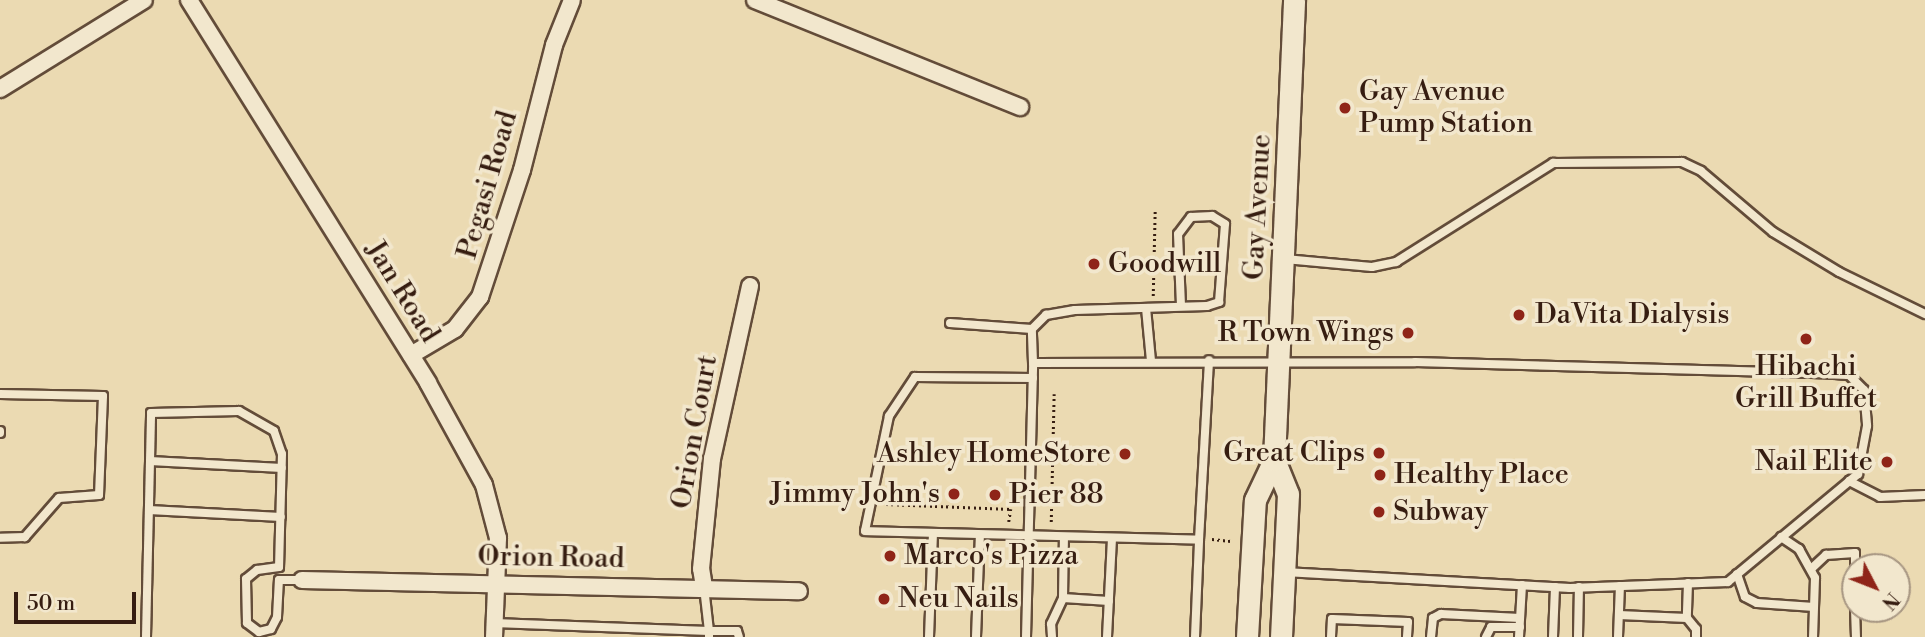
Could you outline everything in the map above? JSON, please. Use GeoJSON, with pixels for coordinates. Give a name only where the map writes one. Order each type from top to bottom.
{"type":"FeatureCollection","features":[{"type":"Feature","properties":{"kind":"street"},"geometry":{"type":"LineString","coordinates":[[0,89],[144,0]]}},
{"type":"Feature","properties":{"kind":"street","name":"Jan Road"},"geometry":{"type":"LineString","coordinates":[[189,0],[411,355],[468,452],[491,502],[498,538],[494,630]]}},
{"type":"Feature","properties":{"kind":"street","name":"Pegasi Road"},"geometry":{"type":"LineString","coordinates":[[411,355],[449,334],[480,297],[519,182],[554,45],[572,0]]}},
{"type":"Feature","properties":{"kind":"street"},"geometry":{"type":"LineString","coordinates":[[755,0],[1020,107]]}},
{"type":"Feature","properties":{"kind":"street","name":"Gay Avenue"},"geometry":{"type":"LineString","coordinates":[[1281,637],[1288,494],[1274,460],[1276,362],[1284,259],[1294,0]]}},
{"type":"Feature","properties":{"kind":"street","name":"Orion Court"},"geometry":{"type":"LineString","coordinates":[[704,587],[701,569],[712,459],[750,286]]}},
{"type":"Feature","properties":{"kind":"street","name":"Gay Avenue"},"geometry":{"type":"LineString","coordinates":[[1247,637],[1255,500],[1274,460]]}},
{"type":"Feature","properties":{"kind":"street","name":"Orion Road"},"geometry":{"type":"LineString","coordinates":[[302,580],[799,591]]}},
{"type":"Feature","properties":{"kind":"lane"},"geometry":{"type":"LineString","coordinates":[[1284,259],[1372,267],[1396,262],[1553,163],[1682,162],[1701,171],[1773,232],[1839,272],[1925,314]]}},
{"type":"Feature","properties":{"kind":"lane"},"geometry":{"type":"LineString","coordinates":[[1026,637],[1032,329],[1037,320],[1075,310],[1207,306],[1223,298],[1224,224],[1212,216],[1191,217],[1178,234],[1181,306]]}},
{"type":"Feature","properties":{"kind":"lane"},"geometry":{"type":"LineString","coordinates":[[1146,308],[1151,361]]}},
{"type":"Feature","properties":{"kind":"lane"},"geometry":{"type":"LineString","coordinates":[[950,323],[1032,329]]}},
{"type":"Feature","properties":{"kind":"lane"},"geometry":{"type":"LineString","coordinates":[[1195,637],[1209,360]]}},
{"type":"Feature","properties":{"kind":"lane"},"geometry":{"type":"LineString","coordinates":[[1033,363],[1209,360],[1849,375],[1864,390],[1867,426],[1858,474],[1728,582],[1555,587],[1284,572]]}},
{"type":"Feature","properties":{"kind":"lane"},"geometry":{"type":"LineString","coordinates":[[1033,378],[915,377],[889,416],[865,531],[1199,540]]}},
{"type":"Feature","properties":{"kind":"lane"},"geometry":{"type":"LineString","coordinates":[[0,394],[103,396],[99,495],[59,498],[25,537],[0,538]]}},
{"type":"Feature","properties":{"kind":"lane"},"geometry":{"type":"LineString","coordinates":[[146,637],[151,413],[239,411],[274,431],[282,468],[279,580],[276,620],[271,629],[259,632],[244,617],[246,579],[257,570],[279,567]]}},
{"type":"Feature","properties":{"kind":"lane"},"geometry":{"type":"LineString","coordinates":[[150,461],[282,468]]}},
{"type":"Feature","properties":{"kind":"lane"},"geometry":{"type":"LineString","coordinates":[[1849,481],[1880,497],[1925,495]]}},
{"type":"Feature","properties":{"kind":"lane"},"geometry":{"type":"LineString","coordinates":[[149,510],[281,517]]}},
{"type":"Feature","properties":{"kind":"lane"},"geometry":{"type":"LineString","coordinates":[[929,637],[933,533]]}},
{"type":"Feature","properties":{"kind":"lane"},"geometry":{"type":"LineString","coordinates":[[976,637],[980,535]]}},
{"type":"Feature","properties":{"kind":"lane"},"geometry":{"type":"LineString","coordinates":[[1052,637],[1051,624],[1063,598],[1065,537]]}},
{"type":"Feature","properties":{"kind":"lane"},"geometry":{"type":"LineString","coordinates":[[1781,537],[1799,549],[1815,578],[1813,637]]}},
{"type":"Feature","properties":{"kind":"lane"},"geometry":{"type":"LineString","coordinates":[[1107,637],[1112,538]]}},
{"type":"Feature","properties":{"kind":"lane"},"geometry":{"type":"LineString","coordinates":[[1811,569],[1826,555],[1841,554]]}},
{"type":"Feature","properties":{"kind":"lane"},"geometry":{"type":"LineString","coordinates":[[1737,574],[1745,597],[1757,603],[1814,607]]}},
{"type":"Feature","properties":{"kind":"lane"},"geometry":{"type":"LineString","coordinates":[[279,580],[302,580]]}},
{"type":"Feature","properties":{"kind":"lane"},"geometry":{"type":"LineString","coordinates":[[1688,583],[1687,618],[1696,637]]}},
{"type":"Feature","properties":{"kind":"lane"},"geometry":{"type":"LineString","coordinates":[[1519,637],[1522,585]]}},
{"type":"Feature","properties":{"kind":"lane"},"geometry":{"type":"LineString","coordinates":[[1618,637],[1620,586]]}},
{"type":"Feature","properties":{"kind":"lane"},"geometry":{"type":"LineString","coordinates":[[704,587],[709,634]]}},
{"type":"Feature","properties":{"kind":"lane"},"geometry":{"type":"LineString","coordinates":[[1553,637],[1555,587]]}},
{"type":"Feature","properties":{"kind":"lane"},"geometry":{"type":"LineString","coordinates":[[1578,637],[1579,587]]}},
{"type":"Feature","properties":{"kind":"lane"},"geometry":{"type":"LineString","coordinates":[[1063,598],[1109,601]]}},
{"type":"Feature","properties":{"kind":"lane"},"geometry":{"type":"LineString","coordinates":[[1431,637],[1433,618],[1441,614],[1520,622]]}},
{"type":"Feature","properties":{"kind":"lane"},"geometry":{"type":"LineString","coordinates":[[1619,615],[1687,618]]}},
{"type":"Feature","properties":{"kind":"lane"},"geometry":{"type":"LineString","coordinates":[[1331,637],[1332,619],[1408,622],[1407,637]]}},
{"type":"Feature","properties":{"kind":"lane"},"geometry":{"type":"LineString","coordinates":[[1486,637],[1491,628],[1520,622]]}},
{"type":"Feature","properties":{"kind":"lane"},"geometry":{"type":"LineString","coordinates":[[494,630],[643,634],[709,634],[737,631],[739,637]]}},
{"type":"Feature","properties":{"kind":"path"},"geometry":{"type":"LineString","coordinates":[[1153,299],[1155,208]]}},
{"type":"Feature","properties":{"kind":"path"},"geometry":{"type":"LineString","coordinates":[[1051,522],[1054,394]]}},
{"type":"Feature","properties":{"kind":"path"},"geometry":{"type":"LineString","coordinates":[[886,504],[1011,509],[1009,522]]}},
{"type":"Feature","properties":{"kind":"path"},"geometry":{"type":"LineString","coordinates":[[1212,539],[1231,541]]}},
{"type":"Feature","properties":{"kind":"place","name":"Gay Avenue Pump Station"},"geometry":{"type":"Point","coordinates":[1345,108]}},
{"type":"Feature","properties":{"kind":"place","name":"Goodwill"},"geometry":{"type":"Point","coordinates":[1094,264]}},
{"type":"Feature","properties":{"kind":"place","name":"DaVita Dialysis"},"geometry":{"type":"Point","coordinates":[1519,315]}},
{"type":"Feature","properties":{"kind":"place","name":"R Town Wings"},"geometry":{"type":"Point","coordinates":[1408,333]}},
{"type":"Feature","properties":{"kind":"place","name":"Hibachi Grill Buffet"},"geometry":{"type":"Point","coordinates":[1806,339]}},
{"type":"Feature","properties":{"kind":"place","name":"Great Clips"},"geometry":{"type":"Point","coordinates":[1379,453]}},
{"type":"Feature","properties":{"kind":"place","name":"Ashley HomeStore"},"geometry":{"type":"Point","coordinates":[1125,454]}},
{"type":"Feature","properties":{"kind":"place","name":"Nail Elite"},"geometry":{"type":"Point","coordinates":[1887,462]}},
{"type":"Feature","properties":{"kind":"place","name":"Healthy Place"},"geometry":{"type":"Point","coordinates":[1380,475]}},
{"type":"Feature","properties":{"kind":"place","name":"Jimmy John's"},"geometry":{"type":"Point","coordinates":[954,494]}},
{"type":"Feature","properties":{"kind":"place","name":"Pier 88"},"geometry":{"type":"Point","coordinates":[995,495]}},
{"type":"Feature","properties":{"kind":"place","name":"Subway"},"geometry":{"type":"Point","coordinates":[1379,512]}},
{"type":"Feature","properties":{"kind":"place","name":"Marco's Pizza"},"geometry":{"type":"Point","coordinates":[890,556]}},
{"type":"Feature","properties":{"kind":"place","name":"Neu Nails"},"geometry":{"type":"Point","coordinates":[884,599]}}]}
